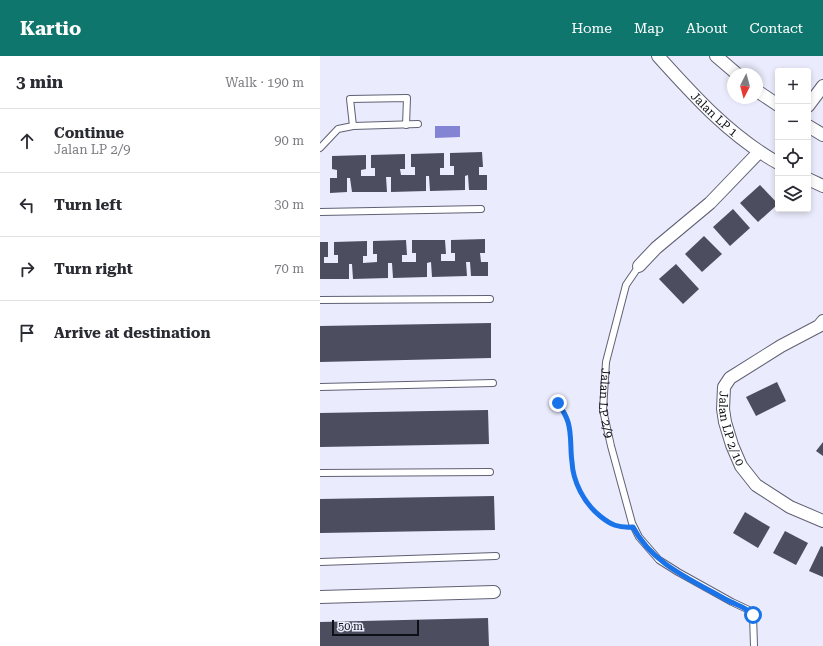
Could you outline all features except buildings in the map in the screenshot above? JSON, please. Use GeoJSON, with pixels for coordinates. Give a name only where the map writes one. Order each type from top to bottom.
{"type":"FeatureCollection","features":[{"type":"Feature","properties":{"kind":"street","name":"Jalan LP 1"},"geometry":{"type":"LineString","coordinates":[[658,56],[701,104],[759,152],[775,161]]}},
{"type":"Feature","properties":{"kind":"street"},"geometry":{"type":"LineString","coordinates":[[716,56],[730,68]]}},
{"type":"Feature","properties":{"kind":"street"},"geometry":{"type":"LineString","coordinates":[[810,104],[823,86]]}},
{"type":"Feature","properties":{"kind":"street"},"geometry":{"type":"LineString","coordinates":[[763,95],[776,104]]}},
{"type":"Feature","properties":{"kind":"street"},"geometry":{"type":"LineString","coordinates":[[811,128],[823,135]]}},
{"type":"Feature","properties":{"kind":"street","name":"Jalan LP 2/9"},"geometry":{"type":"LineString","coordinates":[[639,266],[656,248],[710,203],[759,152]]}},
{"type":"Feature","properties":{"kind":"street"},"geometry":{"type":"LineString","coordinates":[[811,180],[823,186]]}},
{"type":"Feature","properties":{"kind":"street","name":"Jalan LP 2/10"},"geometry":{"type":"LineString","coordinates":[[823,321],[819,326],[781,346],[730,378],[724,387],[723,409],[725,422],[732,445],[742,466],[756,485],[790,507],[823,520]]}},
{"type":"Feature","properties":{"kind":"street"},"geometry":{"type":"LineString","coordinates":[[320,597],[494,592]]}},
{"type":"Feature","properties":{"kind":"lane"},"geometry":{"type":"LineString","coordinates":[[353,126],[350,99],[407,98],[406,125]]}},
{"type":"Feature","properties":{"kind":"lane"},"geometry":{"type":"LineString","coordinates":[[320,148],[338,129],[353,126],[418,124]]}},
{"type":"Feature","properties":{"kind":"lane"},"geometry":{"type":"LineString","coordinates":[[320,212],[481,209]]}},
{"type":"Feature","properties":{"kind":"lane","name":"Jalan LP 2/9"},"geometry":{"type":"LineString","coordinates":[[639,266],[626,285],[606,362],[603,410],[633,527],[639,537],[658,560],[684,576],[749,610],[753,615],[754,646]]}},
{"type":"Feature","properties":{"kind":"lane"},"geometry":{"type":"LineString","coordinates":[[320,300],[490,299]]}},
{"type":"Feature","properties":{"kind":"lane"},"geometry":{"type":"LineString","coordinates":[[320,387],[493,383]]}},
{"type":"Feature","properties":{"kind":"lane"},"geometry":{"type":"LineString","coordinates":[[320,473],[490,472]]}},
{"type":"Feature","properties":{"kind":"lane"},"geometry":{"type":"LineString","coordinates":[[320,562],[496,556]]}},
{"type":"Feature","properties":{"kind":"path"},"geometry":{"type":"LineString","coordinates":[[558,403],[568,423],[572,443],[574,475],[586,502],[595,512],[609,523],[623,528],[633,527]]}},
{"type":"Feature","properties":{"kind":"shaded area"},"geometry":{"type":"Polygon","coordinates":[[[435,126],[460,126],[460,137],[435,138],[435,126]]]}},
{"type":"Feature","properties":{"kind":"route"},"geometry":{"type":"LineString","coordinates":[[558,403],[563,410],[568,423],[572,443],[574,475],[586,502],[595,512],[609,523],[623,528],[633,527],[639,537],[658,560],[749,610],[753,615]]}}]}
